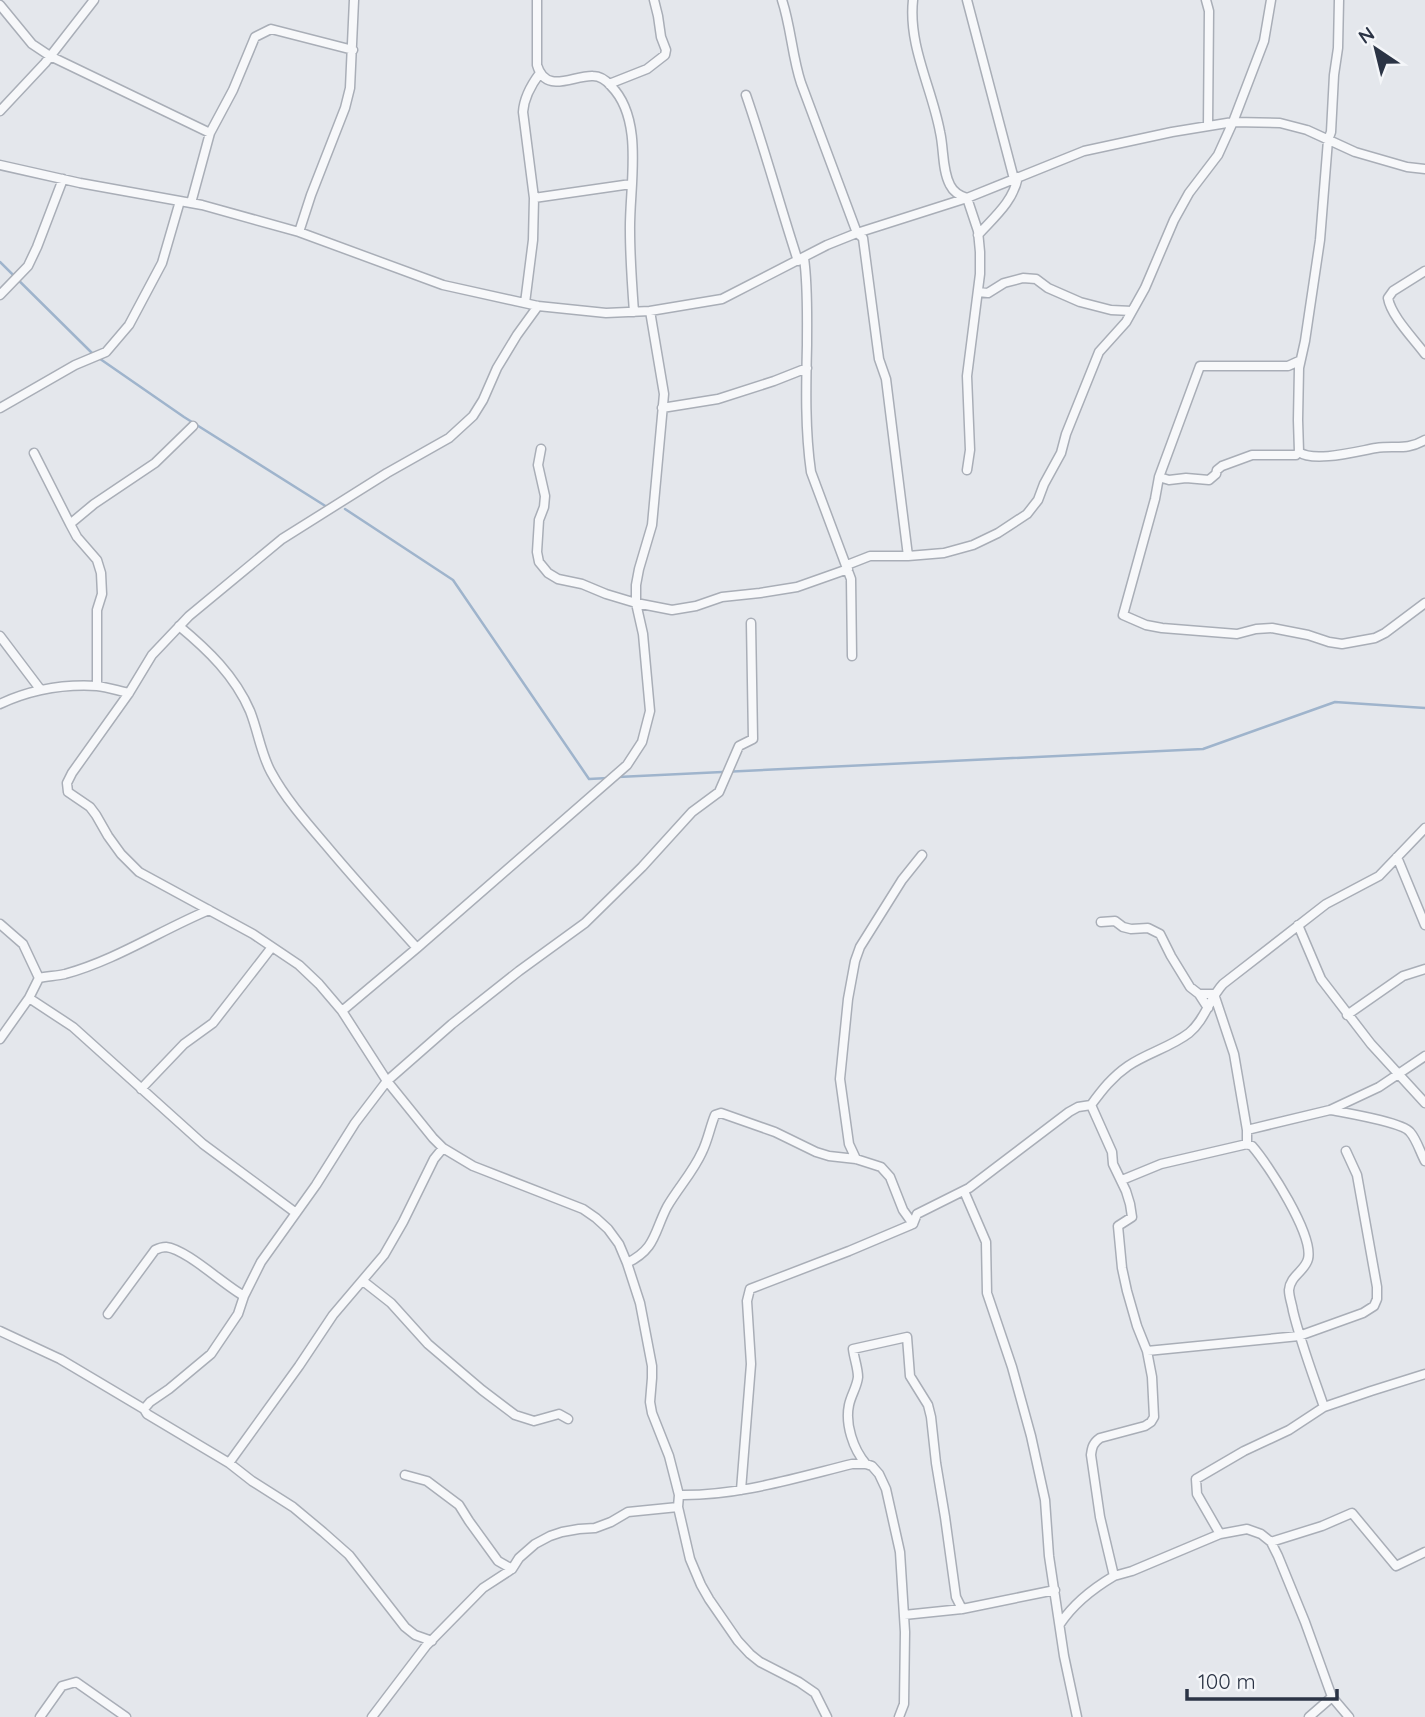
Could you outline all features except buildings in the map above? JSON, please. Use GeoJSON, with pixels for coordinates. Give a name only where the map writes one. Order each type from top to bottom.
{"type":"FeatureCollection","features":[{"type":"Feature","properties":{"kind":"street"},"geometry":{"type":"LineString","coordinates":[[0,111],[50,56],[94,0]]}},
{"type":"Feature","properties":{"kind":"street"},"geometry":{"type":"LineString","coordinates":[[299,232],[350,88],[355,0]]}},
{"type":"Feature","properties":{"kind":"street"},"geometry":{"type":"LineString","coordinates":[[537,0],[537,65],[540,73],[547,80],[558,82],[590,75],[601,77],[625,106],[631,131],[633,164],[630,230],[634,312]]}},
{"type":"Feature","properties":{"kind":"street"},"geometry":{"type":"LineString","coordinates":[[609,84],[647,69],[665,55],[654,0]]}},
{"type":"Feature","properties":{"kind":"street"},"geometry":{"type":"LineString","coordinates":[[782,0],[801,83],[857,233],[863,238],[879,359],[886,379],[908,556]]}},
{"type":"Feature","properties":{"kind":"street"},"geometry":{"type":"LineString","coordinates":[[913,0],[913,21],[921,69],[940,130],[950,185],[959,195],[967,198]]}},
{"type":"Feature","properties":{"kind":"street"},"geometry":{"type":"LineString","coordinates":[[967,0],[1016,178],[1016,189],[998,215],[978,234]]}},
{"type":"Feature","properties":{"kind":"street"},"geometry":{"type":"LineString","coordinates":[[1206,0],[1209,11],[1208,126]]}},
{"type":"Feature","properties":{"kind":"street"},"geometry":{"type":"LineString","coordinates":[[541,449],[538,465],[545,496],[544,507],[538,520],[539,562],[548,573],[558,579],[582,584],[636,603],[672,610],[696,606],[722,597],[797,587],[870,555],[944,553],[973,545],[998,533],[1027,514],[1038,500],[1061,453],[1099,352],[1126,322],[1155,267],[1174,220],[1189,193],[1218,155],[1264,41],[1271,0]]}},
{"type":"Feature","properties":{"kind":"street"},"geometry":{"type":"LineString","coordinates":[[1339,0],[1338,48],[1320,240],[1300,361],[1299,452],[1304,456],[1316,457],[1380,447],[1400,449],[1425,440]]}},
{"type":"Feature","properties":{"kind":"street"},"geometry":{"type":"LineString","coordinates":[[0,5],[32,44],[50,56],[210,133]]}},
{"type":"Feature","properties":{"kind":"street"},"geometry":{"type":"LineString","coordinates":[[191,203],[210,133],[233,90],[256,37],[271,29],[353,50]]}},
{"type":"Feature","properties":{"kind":"street"},"geometry":{"type":"LineString","coordinates":[[525,303],[533,240],[534,198],[523,112],[524,101],[540,73]]}},
{"type":"Feature","properties":{"kind":"street"},"geometry":{"type":"LineString","coordinates":[[746,95],[762,139],[779,202],[808,282],[808,455],[810,472],[851,579],[852,656]]}},
{"type":"Feature","properties":{"kind":"street"},"geometry":{"type":"LineString","coordinates":[[0,165],[191,203],[299,232],[443,285],[538,306],[606,313],[650,311],[722,299],[857,233],[967,198],[1084,151],[1172,132],[1233,122],[1280,123],[1307,130],[1355,152],[1407,167],[1425,169]]}},
{"type":"Feature","properties":{"kind":"street"},"geometry":{"type":"LineString","coordinates":[[0,295],[28,266],[63,179]]}},
{"type":"Feature","properties":{"kind":"street"},"geometry":{"type":"LineString","coordinates":[[534,198],[631,184]]}},
{"type":"Feature","properties":{"kind":"street"},"geometry":{"type":"LineString","coordinates":[[967,198],[978,234],[980,263],[967,376],[970,450],[967,470]]}},
{"type":"Feature","properties":{"kind":"street"},"geometry":{"type":"LineString","coordinates":[[0,408],[75,365],[106,352],[130,325],[162,263],[180,201]]}},
{"type":"Feature","properties":{"kind":"street"},"geometry":{"type":"LineString","coordinates":[[1425,271],[1393,291],[1388,303],[1425,354]]}},
{"type":"Feature","properties":{"kind":"street"},"geometry":{"type":"LineString","coordinates":[[978,292],[988,293],[1004,283],[1023,278],[1036,279],[1048,288],[1080,302],[1111,310],[1132,311]]}},
{"type":"Feature","properties":{"kind":"street"},"geometry":{"type":"LineString","coordinates":[[538,306],[497,368],[473,416],[449,438],[282,540],[179,626],[152,655],[129,693],[72,773],[67,783],[68,792],[90,807],[121,854],[139,872],[253,934],[299,965],[342,1011],[387,1081],[443,1148],[473,1166],[583,1209],[608,1229],[619,1244],[640,1303],[648,1340],[652,1413],[669,1456],[690,1559],[701,1585],[738,1641],[750,1654],[815,1693],[827,1717]]}},
{"type":"Feature","properties":{"kind":"street"},"geometry":{"type":"LineString","coordinates":[[342,1011],[627,765],[642,742],[650,711],[636,585],[652,525],[664,394],[650,311]]}},
{"type":"Feature","properties":{"kind":"street"},"geometry":{"type":"LineString","coordinates":[[1300,361],[1288,366],[1200,366],[1159,477],[1123,615],[1146,625],[1162,628],[1237,634],[1272,628],[1342,644],[1375,638],[1425,603]]}},
{"type":"Feature","properties":{"kind":"street"},"geometry":{"type":"LineString","coordinates":[[662,408],[718,399],[807,368]]}},
{"type":"Feature","properties":{"kind":"street"},"geometry":{"type":"LineString","coordinates":[[70,524],[94,504],[155,463],[193,426]]}},
{"type":"Feature","properties":{"kind":"street"},"geometry":{"type":"LineString","coordinates":[[1159,477],[1169,480],[1209,480],[1222,466],[1252,456],[1296,455],[1299,452]]}},
{"type":"Feature","properties":{"kind":"street"},"geometry":{"type":"LineString","coordinates":[[34,453],[77,537],[97,560],[101,573],[102,594],[97,611],[97,686]]}},
{"type":"Feature","properties":{"kind":"street"},"geometry":{"type":"LineString","coordinates":[[144,1409],[211,1354],[238,1314],[261,1262],[387,1081],[452,1024],[585,923],[642,867],[692,812],[719,792],[739,746],[753,739],[751,623]]}},
{"type":"Feature","properties":{"kind":"street"},"geometry":{"type":"LineString","coordinates":[[179,626],[206,649],[234,682],[251,714],[269,770],[284,791],[316,833],[417,948]]}},
{"type":"Feature","properties":{"kind":"street"},"geometry":{"type":"LineString","coordinates":[[0,636],[40,689]]}},
{"type":"Feature","properties":{"kind":"street"},"geometry":{"type":"LineString","coordinates":[[0,704],[40,689],[97,686],[129,693]]}},
{"type":"Feature","properties":{"kind":"street"},"geometry":{"type":"LineString","coordinates":[[741,1490],[751,1364],[747,1301],[750,1289],[913,1224],[917,1214],[964,1191],[1069,1112],[1090,1105],[1109,1081],[1129,1065],[1188,1034],[1197,1025],[1214,994],[1239,970],[1326,904],[1387,870],[1425,828]]}},
{"type":"Feature","properties":{"kind":"street"},"geometry":{"type":"LineString","coordinates":[[856,1159],[849,1144],[840,1079],[848,999],[855,961],[860,947],[902,880],[922,855]]}},
{"type":"Feature","properties":{"kind":"street"},"geometry":{"type":"LineString","coordinates":[[1397,857],[1425,925]]}},
{"type":"Feature","properties":{"kind":"street"},"geometry":{"type":"LineString","coordinates":[[38,978],[65,974],[127,951],[182,921],[209,910]]}},
{"type":"Feature","properties":{"kind":"street"},"geometry":{"type":"LineString","coordinates":[[1101,922],[1115,921],[1123,927],[1148,928],[1160,934],[1190,988],[1199,994],[1208,1008]]}},
{"type":"Feature","properties":{"kind":"street"},"geometry":{"type":"LineString","coordinates":[[0,924],[23,944],[38,978],[29,998],[0,1039]]}},
{"type":"Feature","properties":{"kind":"street"},"geometry":{"type":"LineString","coordinates":[[1298,925],[1321,979],[1371,1044],[1425,1103]]}},
{"type":"Feature","properties":{"kind":"street"},"geometry":{"type":"LineString","coordinates":[[141,1088],[184,1044],[213,1023],[272,947]]}},
{"type":"Feature","properties":{"kind":"street"},"geometry":{"type":"LineString","coordinates":[[1347,1015],[1403,976],[1425,969]]}},
{"type":"Feature","properties":{"kind":"street"},"geometry":{"type":"LineString","coordinates":[[1199,994],[1214,994]]}},
{"type":"Feature","properties":{"kind":"street"},"geometry":{"type":"LineString","coordinates":[[1214,994],[1234,1054],[1247,1144]]}},
{"type":"Feature","properties":{"kind":"street"},"geometry":{"type":"LineString","coordinates":[[29,998],[73,1027],[203,1144],[296,1213]]}},
{"type":"Feature","properties":{"kind":"street"},"geometry":{"type":"LineString","coordinates":[[1247,1130],[1330,1110],[1379,1087],[1425,1056]]}},
{"type":"Feature","properties":{"kind":"street"},"geometry":{"type":"LineString","coordinates":[[1090,1105],[1112,1152],[1116,1172],[1122,1180],[1130,1203],[1132,1217],[1118,1226],[1122,1268],[1137,1326],[1147,1351],[1155,1402],[1151,1422],[1139,1428],[1100,1438],[1092,1448],[1100,1517],[1114,1576]]}},
{"type":"Feature","properties":{"kind":"street"},"geometry":{"type":"LineString","coordinates":[[1330,1110],[1407,1128],[1425,1161]]}},
{"type":"Feature","properties":{"kind":"street"},"geometry":{"type":"LineString","coordinates":[[627,1263],[648,1249],[667,1208],[702,1152],[715,1115],[721,1113],[775,1132],[816,1152],[856,1159],[881,1167],[887,1171],[903,1210],[913,1224]]}},
{"type":"Feature","properties":{"kind":"street"},"geometry":{"type":"LineString","coordinates":[[1122,1180],[1161,1164],[1247,1144],[1256,1150],[1295,1211],[1304,1234],[1309,1255],[1306,1265],[1291,1283],[1289,1292],[1299,1336],[1324,1408]]}},
{"type":"Feature","properties":{"kind":"street"},"geometry":{"type":"LineString","coordinates":[[229,1462],[333,1315],[384,1255],[434,1159],[443,1148]]}},
{"type":"Feature","properties":{"kind":"street"},"geometry":{"type":"LineString","coordinates":[[1147,1351],[1299,1336],[1363,1313],[1374,1306],[1377,1287],[1356,1175],[1346,1151]]}},
{"type":"Feature","properties":{"kind":"street"},"geometry":{"type":"LineString","coordinates":[[964,1191],[986,1242],[987,1293],[1012,1367],[1045,1500],[1049,1556],[1064,1657],[1077,1717]]}},
{"type":"Feature","properties":{"kind":"street"},"geometry":{"type":"LineString","coordinates":[[108,1314],[155,1250],[162,1247],[169,1247],[191,1260],[244,1296]]}},
{"type":"Feature","properties":{"kind":"street"},"geometry":{"type":"LineString","coordinates":[[363,1281],[391,1303],[428,1344],[515,1415],[534,1421],[559,1414],[568,1419]]}},
{"type":"Feature","properties":{"kind":"street"},"geometry":{"type":"LineString","coordinates":[[0,1331],[88,1375],[144,1409],[147,1414],[229,1462],[293,1507],[349,1555],[405,1627],[415,1635],[432,1640]]}},
{"type":"Feature","properties":{"kind":"street"},"geometry":{"type":"LineString","coordinates":[[866,1464],[854,1446],[848,1418],[858,1376],[853,1349],[906,1337],[910,1376],[928,1405],[931,1417],[956,1597],[962,1609]]}},
{"type":"Feature","properties":{"kind":"street"},"geometry":{"type":"LineString","coordinates":[[1220,1534],[1197,1494],[1196,1479],[1244,1451],[1289,1430],[1324,1408],[1425,1374]]}},
{"type":"Feature","properties":{"kind":"street"},"geometry":{"type":"LineString","coordinates":[[679,1495],[741,1490],[852,1464],[872,1466],[886,1489],[900,1552],[904,1615],[904,1704],[899,1717]]}},
{"type":"Feature","properties":{"kind":"street"},"geometry":{"type":"LineString","coordinates":[[405,1475],[427,1481],[459,1505],[498,1561],[512,1569]]}},
{"type":"Feature","properties":{"kind":"street"},"geometry":{"type":"LineString","coordinates":[[372,1717],[432,1640],[483,1588],[512,1569],[519,1558],[535,1544],[550,1536],[595,1528],[628,1512],[678,1507]]}},
{"type":"Feature","properties":{"kind":"street"},"geometry":{"type":"LineString","coordinates":[[1271,1542],[1322,1527],[1352,1513],[1396,1566],[1425,1552]]}},
{"type":"Feature","properties":{"kind":"street"},"geometry":{"type":"LineString","coordinates":[[1060,1624],[1069,1611],[1093,1588],[1114,1576],[1220,1534],[1247,1529],[1262,1534],[1271,1542],[1305,1622],[1332,1697],[1349,1717]]}},
{"type":"Feature","properties":{"kind":"street"},"geometry":{"type":"LineString","coordinates":[[904,1615],[962,1609],[1055,1590]]}},
{"type":"Feature","properties":{"kind":"street"},"geometry":{"type":"LineString","coordinates":[[40,1717],[62,1686],[76,1682],[126,1717]]}},
{"type":"Feature","properties":{"kind":"street"},"geometry":{"type":"LineString","coordinates":[[1309,1717],[1332,1697]]}},
{"type":"Feature","properties":{"kind":"waterway"},"geometry":{"type":"LineString","coordinates":[[0,262],[93,354],[184,417],[327,507]]}},
{"type":"Feature","properties":{"kind":"waterway"},"geometry":{"type":"LineString","coordinates":[[345,509],[453,580],[589,779],[608,778]]}},
{"type":"Feature","properties":{"kind":"waterway"},"geometry":{"type":"LineString","coordinates":[[618,777],[1203,749],[1335,702],[1425,708]]}}]}
